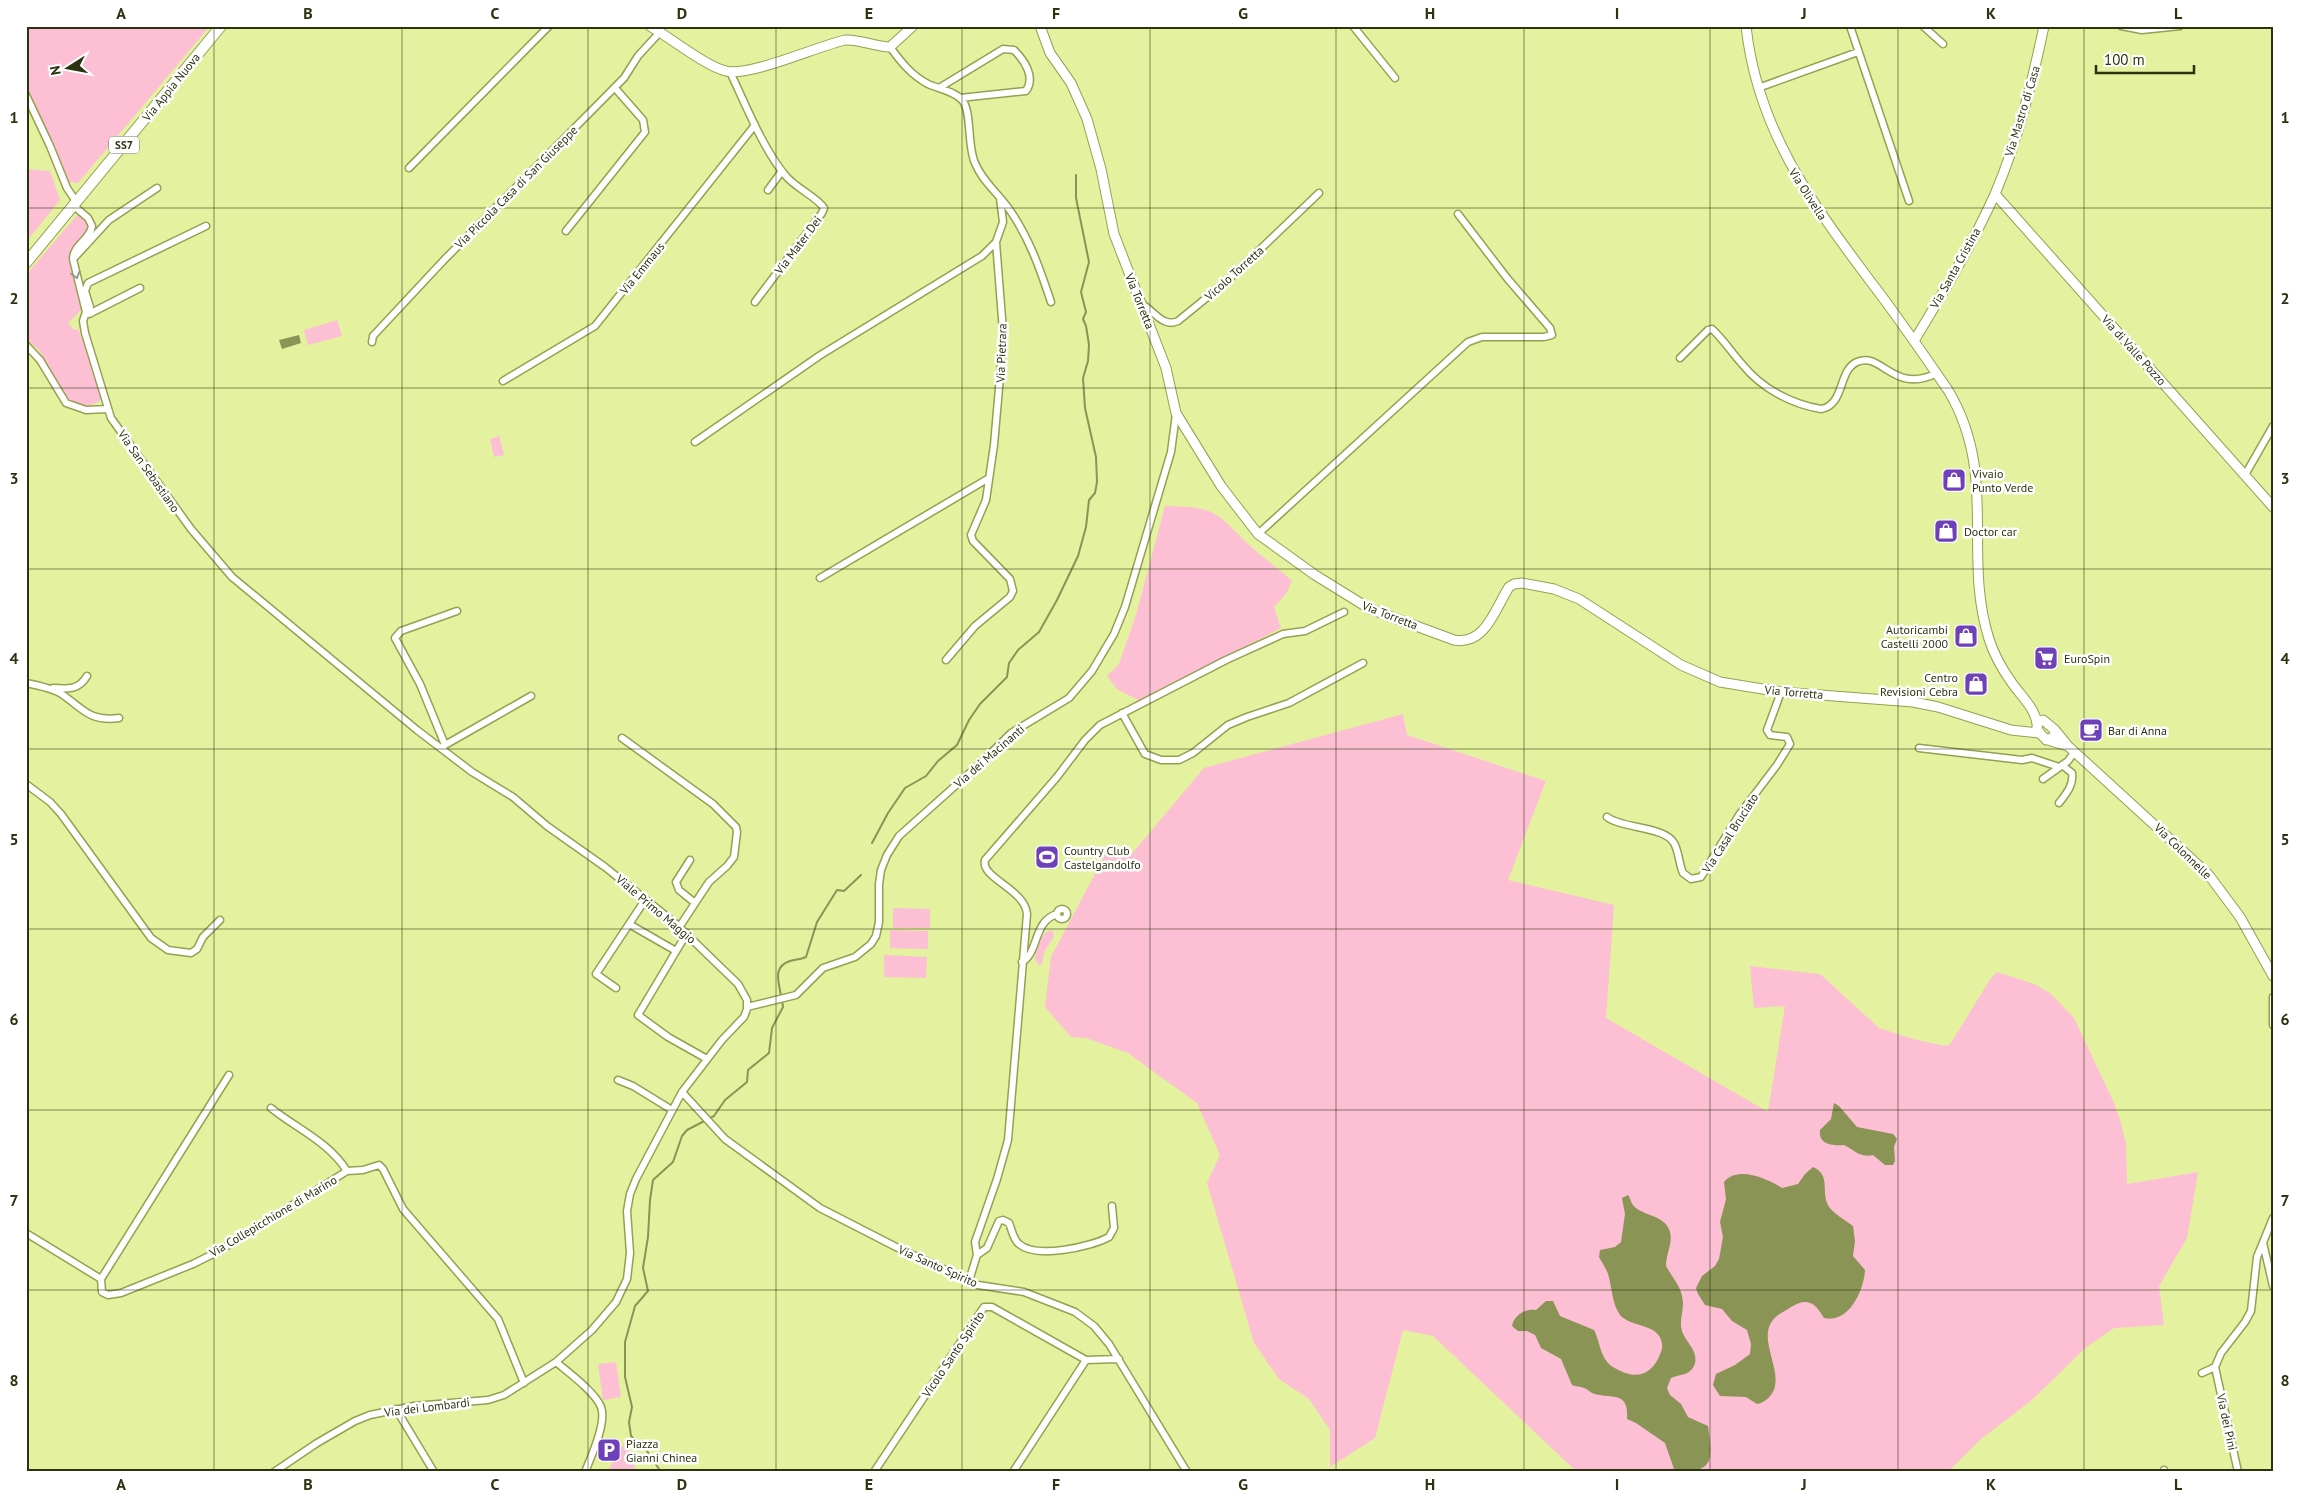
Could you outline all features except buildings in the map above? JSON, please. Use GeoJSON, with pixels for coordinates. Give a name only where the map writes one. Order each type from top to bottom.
{"type":"FeatureCollection","features":[{"type":"Feature","properties":{"kind":"main road","name":"Via Appia Nuova"},"geometry":{"type":"LineString","coordinates":[[26,263],[221,26]]}},
{"type":"Feature","properties":{"kind":"street"},"geometry":{"type":"LineString","coordinates":[[409,168],[549,26]]}},
{"type":"Feature","properties":{"kind":"street"},"geometry":{"type":"LineString","coordinates":[[650,26],[716,67],[730,72],[761,67],[846,40],[855,40],[873,46],[890,47],[913,26]]}},
{"type":"Feature","properties":{"kind":"street","name":"Via Torretta"},"geometry":{"type":"LineString","coordinates":[[1040,26],[1050,53],[1071,83],[1087,119],[1100,164],[1114,234],[1166,368],[1176,413],[1221,486],[1258,534],[1291,560],[1360,604],[1450,639],[1465,641],[1477,637],[1484,630],[1509,588],[1514,584],[1522,583],[1554,590],[1579,599],[1702,676],[1737,686],[1780,692],[1913,702],[1943,708],[2011,730],[2039,723]]}},
{"type":"Feature","properties":{"kind":"street"},"geometry":{"type":"LineString","coordinates":[[1353,26],[1395,78]]}},
{"type":"Feature","properties":{"kind":"street","name":"Via Olivella"},"geometry":{"type":"LineString","coordinates":[[1746,26],[1751,61],[1758,88],[1777,138],[1808,196],[1914,341]]}},
{"type":"Feature","properties":{"kind":"street"},"geometry":{"type":"LineString","coordinates":[[1850,26],[1909,201]]}},
{"type":"Feature","properties":{"kind":"street"},"geometry":{"type":"LineString","coordinates":[[1923,26],[1943,44]]}},
{"type":"Feature","properties":{"kind":"street","name":"Via Mastro di Casa"},"geometry":{"type":"LineString","coordinates":[[1995,194],[2023,116],[2044,26]]}},
{"type":"Feature","properties":{"kind":"street"},"geometry":{"type":"LineString","coordinates":[[2121,26],[2142,30],[2180,26]]}},
{"type":"Feature","properties":{"kind":"street","name":"Via Piccola Casa di San Giuseppe"},"geometry":{"type":"LineString","coordinates":[[372,342],[374,336],[444,260],[628,73],[638,56],[660,32]]}},
{"type":"Feature","properties":{"kind":"street"},"geometry":{"type":"LineString","coordinates":[[890,47],[908,70],[960,98],[967,108],[969,142],[974,163],[1028,239],[1051,302]]}},
{"type":"Feature","properties":{"kind":"street"},"geometry":{"type":"LineString","coordinates":[[939,88],[1003,49],[1009,48],[1016,52],[1028,69],[1030,81],[1026,91],[960,98]]}},
{"type":"Feature","properties":{"kind":"street"},"geometry":{"type":"LineString","coordinates":[[1758,88],[1858,52]]}},
{"type":"Feature","properties":{"kind":"street","name":"Via Mater Dei"},"geometry":{"type":"LineString","coordinates":[[730,72],[755,125],[782,171],[797,188],[822,205],[824,210],[755,302]]}},
{"type":"Feature","properties":{"kind":"street"},"geometry":{"type":"LineString","coordinates":[[566,231],[645,133],[644,121],[614,88]]}},
{"type":"Feature","properties":{"kind":"street"},"geometry":{"type":"LineString","coordinates":[[26,95],[50,146],[68,192],[92,226],[90,233],[73,252],[72,259]]}},
{"type":"Feature","properties":{"kind":"street","name":"Via Emmaus"},"geometry":{"type":"LineString","coordinates":[[503,381],[595,326],[755,125]]}},
{"type":"Feature","properties":{"kind":"street"},"geometry":{"type":"LineString","coordinates":[[768,190],[782,171]]}},
{"type":"Feature","properties":{"kind":"street"},"geometry":{"type":"LineString","coordinates":[[72,259],[109,220],[157,188]]}},
{"type":"Feature","properties":{"kind":"street","name":"Vicolo Torretta"},"geometry":{"type":"LineString","coordinates":[[1142,304],[1165,322],[1178,321],[1226,282],[1319,193]]}},
{"type":"Feature","properties":{"kind":"street","name":"Via Santa Cristina"},"geometry":{"type":"LineString","coordinates":[[1914,341],[1955,272],[1995,194]]}},
{"type":"Feature","properties":{"kind":"street","name":"Via di Valle Pozzo"},"geometry":{"type":"LineString","coordinates":[[1995,194],[2273,507]]}},
{"type":"Feature","properties":{"kind":"street","name":"Via Pietrara"},"geometry":{"type":"LineString","coordinates":[[946,660],[973,628],[1010,597],[1013,591],[1011,581],[971,537],[971,532],[984,507],[989,478],[1003,337],[996,242],[1003,222],[1000,198]]}},
{"type":"Feature","properties":{"kind":"street"},"geometry":{"type":"LineString","coordinates":[[1258,534],[1468,342],[1480,337],[1544,338],[1552,335],[1550,328],[1512,284],[1458,214]]}},
{"type":"Feature","properties":{"kind":"street"},"geometry":{"type":"LineString","coordinates":[[86,312],[90,308],[85,292],[88,283],[206,226]]}},
{"type":"Feature","properties":{"kind":"street"},"geometry":{"type":"LineString","coordinates":[[695,442],[818,356],[982,256],[996,242]]}},
{"type":"Feature","properties":{"kind":"street","name":"Via San Sebastiano"},"geometry":{"type":"LineString","coordinates":[[72,259],[86,312],[84,329],[111,418],[191,529],[225,570],[260,602],[358,680]]}},
{"type":"Feature","properties":{"kind":"street"},"geometry":{"type":"LineString","coordinates":[[86,312],[89,314],[140,288]]}},
{"type":"Feature","properties":{"kind":"street"},"geometry":{"type":"LineString","coordinates":[[1680,358],[1708,330],[1712,329],[1749,372],[1769,389],[1780,395],[1821,409],[1833,402],[1850,368],[1860,361],[1873,361],[1898,376],[1910,380],[1924,379],[1936,373]]}},
{"type":"Feature","properties":{"kind":"street","name":"Via Colonnelle"},"geometry":{"type":"LineString","coordinates":[[1914,341],[1961,414],[1975,462],[1980,590],[1987,632],[2000,664],[2039,723],[2046,740],[2071,748]]}},
{"type":"Feature","properties":{"kind":"street"},"geometry":{"type":"LineString","coordinates":[[26,345],[40,360],[66,403],[86,410],[108,409]]}},
{"type":"Feature","properties":{"kind":"street","name":"Via dei Macinanti"},"geometry":{"type":"LineString","coordinates":[[748,1006],[782,999],[800,992],[823,968],[855,957],[871,944],[876,936],[879,922],[878,884],[881,870],[889,851],[903,832],[1014,731],[1073,694],[1092,672],[1114,634],[1125,608],[1171,452],[1176,413]]}},
{"type":"Feature","properties":{"kind":"street"},"geometry":{"type":"LineString","coordinates":[[2245,475],[2273,426]]}},
{"type":"Feature","properties":{"kind":"street"},"geometry":{"type":"LineString","coordinates":[[820,578],[989,478]]}},
{"type":"Feature","properties":{"kind":"street"},"geometry":{"type":"LineString","coordinates":[[457,611],[403,630],[395,636],[420,684],[443,747],[531,696]]}},
{"type":"Feature","properties":{"kind":"street"},"geometry":{"type":"LineString","coordinates":[[969,1281],[977,1256],[975,1242],[997,1179],[1008,1140],[1026,906],[1016,893],[989,874],[984,862],[1057,777],[1090,734],[1100,725],[1270,640],[1286,633],[1305,631],[1344,612]]}},
{"type":"Feature","properties":{"kind":"street"},"geometry":{"type":"LineString","coordinates":[[1122,713],[1145,754],[1158,760],[1179,760],[1193,753],[1228,725],[1246,717],[1274,710],[1362,663]]}},
{"type":"Feature","properties":{"kind":"street"},"geometry":{"type":"LineString","coordinates":[[47,689],[70,689],[83,683],[87,676]]}},
{"type":"Feature","properties":{"kind":"street","name":"Viale Primo Maggio"},"geometry":{"type":"LineString","coordinates":[[358,680],[472,772],[512,797],[680,926],[738,984],[746,996],[748,1006]]}},
{"type":"Feature","properties":{"kind":"street"},"geometry":{"type":"LineString","coordinates":[[27,684],[59,692],[82,711],[96,718],[105,720],[119,718]]}},
{"type":"Feature","properties":{"kind":"street","name":"Via Casal Bruciato"},"geometry":{"type":"LineString","coordinates":[[1607,817],[1614,823],[1635,826],[1669,837],[1677,849],[1683,873],[1691,879],[1701,877],[1740,815],[1790,744],[1788,737],[1770,735],[1767,730],[1780,692]]}},
{"type":"Feature","properties":{"kind":"street","name":"Via Colonnelle"},"geometry":{"type":"LineString","coordinates":[[2039,723],[2048,722],[2071,748],[2208,874],[2240,917],[2273,976]]}},
{"type":"Feature","properties":{"kind":"street"},"geometry":{"type":"LineString","coordinates":[[2046,740],[2054,737],[2055,730]]}},
{"type":"Feature","properties":{"kind":"street"},"geometry":{"type":"LineString","coordinates":[[622,738],[713,804],[736,827],[734,857],[709,882],[680,926]]}},
{"type":"Feature","properties":{"kind":"street"},"geometry":{"type":"LineString","coordinates":[[1919,748],[2022,760],[2032,758],[2060,766],[2072,773],[2072,779],[2069,790],[2059,803]]}},
{"type":"Feature","properties":{"kind":"street"},"geometry":{"type":"LineString","coordinates":[[2043,779],[2068,761],[2071,748]]}},
{"type":"Feature","properties":{"kind":"street"},"geometry":{"type":"LineString","coordinates":[[26,784],[46,798],[61,814],[130,908],[146,933],[163,948],[176,952],[192,953],[220,920]]}},
{"type":"Feature","properties":{"kind":"street"},"geometry":{"type":"LineString","coordinates":[[690,860],[676,882],[679,890],[695,903]]}},
{"type":"Feature","properties":{"kind":"street"},"geometry":{"type":"LineString","coordinates":[[616,988],[596,974],[645,900]]}},
{"type":"Feature","properties":{"kind":"street"},"geometry":{"type":"LineString","coordinates":[[1022,962],[1028,957],[1038,932],[1049,918],[1057,914]]}},
{"type":"Feature","properties":{"kind":"street"},"geometry":{"type":"LineString","coordinates":[[629,924],[676,951]]}},
{"type":"Feature","properties":{"kind":"street"},"geometry":{"type":"LineString","coordinates":[[687,933],[638,1015],[668,1037],[707,1059]]}},
{"type":"Feature","properties":{"kind":"street"},"geometry":{"type":"LineString","coordinates":[[2273,997],[2273,1025]]}},
{"type":"Feature","properties":{"kind":"street"},"geometry":{"type":"LineString","coordinates":[[585,1472],[601,1424],[602,1410],[590,1394],[556,1362],[600,1322],[613,1306],[623,1289],[630,1258],[627,1220],[630,1194],[640,1170],[682,1092],[744,1016],[748,1006]]}},
{"type":"Feature","properties":{"kind":"street"},"geometry":{"type":"LineString","coordinates":[[101,1279],[228,1076]]}},
{"type":"Feature","properties":{"kind":"street"},"geometry":{"type":"LineString","coordinates":[[618,1080],[633,1086],[672,1110]]}},
{"type":"Feature","properties":{"kind":"street","name":"Via Santo Spirito"},"geometry":{"type":"LineString","coordinates":[[682,1092],[707,1121],[740,1150],[820,1208],[903,1251],[969,1281],[984,1286],[1024,1292],[1041,1297],[1075,1312],[1094,1326],[1119,1359],[1187,1472]]}},
{"type":"Feature","properties":{"kind":"street"},"geometry":{"type":"LineString","coordinates":[[271,1108],[323,1144],[340,1160],[347,1172]]}},
{"type":"Feature","properties":{"kind":"street","name":"Via Collepicchione di Marino"},"geometry":{"type":"LineString","coordinates":[[26,1233],[101,1279],[102,1292],[106,1295],[114,1294],[193,1264],[224,1248],[347,1172],[360,1171],[378,1165],[382,1168],[403,1210],[500,1322],[524,1383]]}},
{"type":"Feature","properties":{"kind":"street"},"geometry":{"type":"LineString","coordinates":[[977,1256],[988,1248],[996,1224],[1003,1220],[1008,1223],[1019,1244],[1041,1252],[1053,1252],[1105,1239],[1114,1229],[1112,1206]]}},
{"type":"Feature","properties":{"kind":"street"},"geometry":{"type":"LineString","coordinates":[[2202,1373],[2216,1368],[2251,1310],[2256,1260],[2273,1218]]}},
{"type":"Feature","properties":{"kind":"street"},"geometry":{"type":"LineString","coordinates":[[2263,1242],[2273,1286]]}},
{"type":"Feature","properties":{"kind":"street","name":"Vicolo Santo Spirito"},"geometry":{"type":"LineString","coordinates":[[874,1472],[984,1307],[996,1310],[1086,1360]]}},
{"type":"Feature","properties":{"kind":"street"},"geometry":{"type":"LineString","coordinates":[[1013,1472],[1086,1360],[1119,1359]]}},
{"type":"Feature","properties":{"kind":"street","name":"Via dei Lombardi"},"geometry":{"type":"LineString","coordinates":[[274,1472],[355,1421],[396,1409],[488,1400],[504,1395],[556,1362]]}},
{"type":"Feature","properties":{"kind":"street","name":"Via dei Pini"},"geometry":{"type":"LineString","coordinates":[[2216,1368],[2238,1472]]}},
{"type":"Feature","properties":{"kind":"street"},"geometry":{"type":"LineString","coordinates":[[396,1409],[434,1472]]}},
{"type":"Feature","properties":{"kind":"shaded area"},"geometry":{"type":"Polygon","coordinates":[[[26,26],[210,26],[78,183],[69,182],[26,88],[26,26]]]}},
{"type":"Feature","properties":{"kind":"shaded area"},"geometry":{"type":"Polygon","coordinates":[[[26,169],[50,171],[60,200],[26,242],[26,169]]]}},
{"type":"Feature","properties":{"kind":"shaded area"},"geometry":{"type":"Polygon","coordinates":[[[78,214],[88,223],[88,233],[69,254],[82,309],[68,323],[74,330],[78,329],[101,388],[100,401],[86,407],[67,399],[39,350],[26,339],[26,275],[78,214]]]}},
{"type":"Feature","properties":{"kind":"shaded area"},"geometry":{"type":"Polygon","coordinates":[[[337,320],[342,336],[308,345],[304,330],[337,320]]]}},
{"type":"Feature","properties":{"kind":"shaded area"},"geometry":{"type":"Polygon","coordinates":[[[299,335],[301,343],[282,349],[279,340],[299,335]]]}},
{"type":"Feature","properties":{"kind":"shaded area"},"geometry":{"type":"Polygon","coordinates":[[[499,436],[504,455],[494,457],[490,439],[499,436]]]}},
{"type":"Feature","properties":{"kind":"shaded area"},"geometry":{"type":"Polygon","coordinates":[[[1165,506],[1204,509],[1220,517],[1253,549],[1292,581],[1286,594],[1274,607],[1281,628],[1140,701],[1117,689],[1107,676],[1119,664],[1136,615],[1165,506]]]}},
{"type":"Feature","properties":{"kind":"shaded area"},"geometry":{"type":"Polygon","coordinates":[[[1403,714],[1407,735],[1546,781],[1508,880],[1614,905],[1606,1018],[1768,1112],[1785,1006],[1754,1008],[1750,966],[1820,974],[1879,1028],[1913,1039],[1945,1046],[1949,1045],[1954,1038],[1991,978],[1997,972],[2034,984],[2050,993],[2074,1018],[2114,1103],[2126,1144],[2127,1184],[2198,1172],[2187,1238],[2159,1286],[2164,1325],[2114,1328],[2085,1348],[2032,1400],[1981,1439],[1948,1472],[1577,1472],[1433,1336],[1403,1330],[1375,1438],[1330,1467],[1330,1430],[1309,1399],[1279,1379],[1254,1343],[1207,1183],[1220,1155],[1197,1103],[1128,1053],[1086,1038],[1071,1037],[1045,1007],[1051,957],[1108,849],[1130,856],[1204,768],[1403,714]]]}},
{"type":"Feature","properties":{"kind":"shaded area"},"geometry":{"type":"Polygon","coordinates":[[[893,908],[930,909],[930,928],[893,928],[893,908]]]}},
{"type":"Feature","properties":{"kind":"shaded area"},"geometry":{"type":"Polygon","coordinates":[[[890,930],[928,931],[928,949],[890,948],[890,930]]]}},
{"type":"Feature","properties":{"kind":"shaded area"},"geometry":{"type":"Polygon","coordinates":[[[1051,930],[1054,933],[1053,938],[1044,952],[1042,964],[1038,965],[1035,958],[1038,946],[1042,937],[1051,930]]]}},
{"type":"Feature","properties":{"kind":"shaded area"},"geometry":{"type":"Polygon","coordinates":[[[884,955],[927,957],[926,978],[884,977],[884,955]]]}},
{"type":"Feature","properties":{"kind":"shaded area"},"geometry":{"type":"Polygon","coordinates":[[[1834,1103],[1839,1106],[1857,1127],[1893,1134],[1897,1139],[1894,1147],[1895,1161],[1893,1165],[1885,1165],[1873,1155],[1861,1154],[1844,1145],[1827,1144],[1821,1139],[1820,1130],[1831,1119],[1834,1103]]]}},
{"type":"Feature","properties":{"kind":"shaded area"},"geometry":{"type":"Polygon","coordinates":[[[1813,1167],[1822,1174],[1826,1200],[1830,1208],[1853,1226],[1855,1241],[1853,1256],[1865,1270],[1862,1287],[1854,1304],[1841,1316],[1824,1318],[1811,1303],[1804,1302],[1798,1303],[1774,1319],[1769,1327],[1768,1337],[1774,1367],[1775,1386],[1771,1395],[1766,1400],[1757,1404],[1746,1397],[1720,1396],[1713,1385],[1716,1374],[1735,1365],[1750,1354],[1751,1344],[1747,1330],[1732,1321],[1722,1309],[1705,1305],[1696,1288],[1702,1276],[1715,1266],[1719,1259],[1723,1237],[1720,1222],[1726,1199],[1724,1182],[1737,1174],[1745,1174],[1769,1181],[1782,1188],[1798,1184],[1813,1167]]]}},
{"type":"Feature","properties":{"kind":"shaded area"},"geometry":{"type":"Polygon","coordinates":[[[1628,1195],[1634,1207],[1660,1219],[1670,1232],[1671,1240],[1666,1266],[1683,1298],[1681,1328],[1694,1352],[1695,1361],[1690,1372],[1671,1378],[1667,1388],[1670,1395],[1681,1404],[1688,1417],[1708,1426],[1710,1456],[1704,1467],[1697,1470],[1675,1472],[1665,1443],[1627,1419],[1627,1410],[1622,1400],[1593,1393],[1572,1385],[1561,1359],[1541,1348],[1535,1335],[1527,1331],[1518,1331],[1512,1326],[1515,1319],[1521,1313],[1528,1310],[1536,1310],[1546,1301],[1553,1301],[1560,1316],[1594,1330],[1605,1359],[1613,1367],[1632,1375],[1638,1375],[1654,1366],[1662,1350],[1660,1337],[1651,1329],[1631,1322],[1620,1315],[1614,1301],[1608,1274],[1599,1257],[1600,1250],[1615,1247],[1621,1242],[1625,1214],[1622,1198],[1628,1195]]]}},
{"type":"Feature","properties":{"kind":"shaded area"},"geometry":{"type":"Polygon","coordinates":[[[616,1362],[621,1397],[603,1400],[598,1364],[616,1362]]]}},
{"type":"Feature","properties":{"kind":"shaded area"},"geometry":{"type":"Polygon","coordinates":[[[625,1442],[626,1449],[630,1451],[637,1472],[607,1472],[625,1442]]]}},
{"type":"Feature","properties":{"kind":"waterway"},"geometry":{"type":"LineString","coordinates":[[872,843],[888,813],[905,788],[926,776],[938,761],[957,745],[969,720],[980,704],[1007,677],[1009,663],[1018,650],[1039,632],[1078,556],[1086,527],[1089,500],[1095,493],[1097,482],[1096,457],[1085,408],[1083,378],[1088,361],[1089,345],[1083,319],[1086,312],[1081,292],[1089,262],[1076,198],[1076,175]]}},
{"type":"Feature","properties":{"kind":"waterway"},"geometry":{"type":"LineString","coordinates":[[781,996],[778,980],[781,967],[790,961],[806,957],[817,922],[837,890],[844,891],[861,875]]}},
{"type":"Feature","properties":{"kind":"waterway"},"geometry":{"type":"LineString","coordinates":[[661,1472],[645,1448],[631,1436],[629,1422],[632,1407],[625,1377],[625,1342],[635,1306],[648,1291],[643,1268],[653,1180],[673,1162],[682,1136],[687,1130],[714,1116],[725,1100],[747,1082],[748,1070],[769,1053],[772,1028],[783,1007],[782,1000]]}},
{"type":"Feature","properties":{"kind":"place","name":"Vivaio Punto Verde"},"geometry":{"type":"Point","coordinates":[1954,480]}},
{"type":"Feature","properties":{"kind":"place","name":"Doctor car"},"geometry":{"type":"Point","coordinates":[1946,531]}},
{"type":"Feature","properties":{"kind":"place","name":"Autoricambi Castelli 2000"},"geometry":{"type":"Point","coordinates":[1966,636]}},
{"type":"Feature","properties":{"kind":"place","name":"EuroSpin"},"geometry":{"type":"Point","coordinates":[2046,658]}},
{"type":"Feature","properties":{"kind":"place","name":"Centro Revisioni Cebra"},"geometry":{"type":"Point","coordinates":[1976,684]}},
{"type":"Feature","properties":{"kind":"place","name":"Bar di Anna"},"geometry":{"type":"Point","coordinates":[2091,730]}},
{"type":"Feature","properties":{"kind":"place","name":"Country Club Castelgandolfo"},"geometry":{"type":"Point","coordinates":[1047,857]}},
{"type":"Feature","properties":{"kind":"place","name":"Piazza Gianni Chinea"},"geometry":{"type":"Point","coordinates":[609,1450]}}]}
